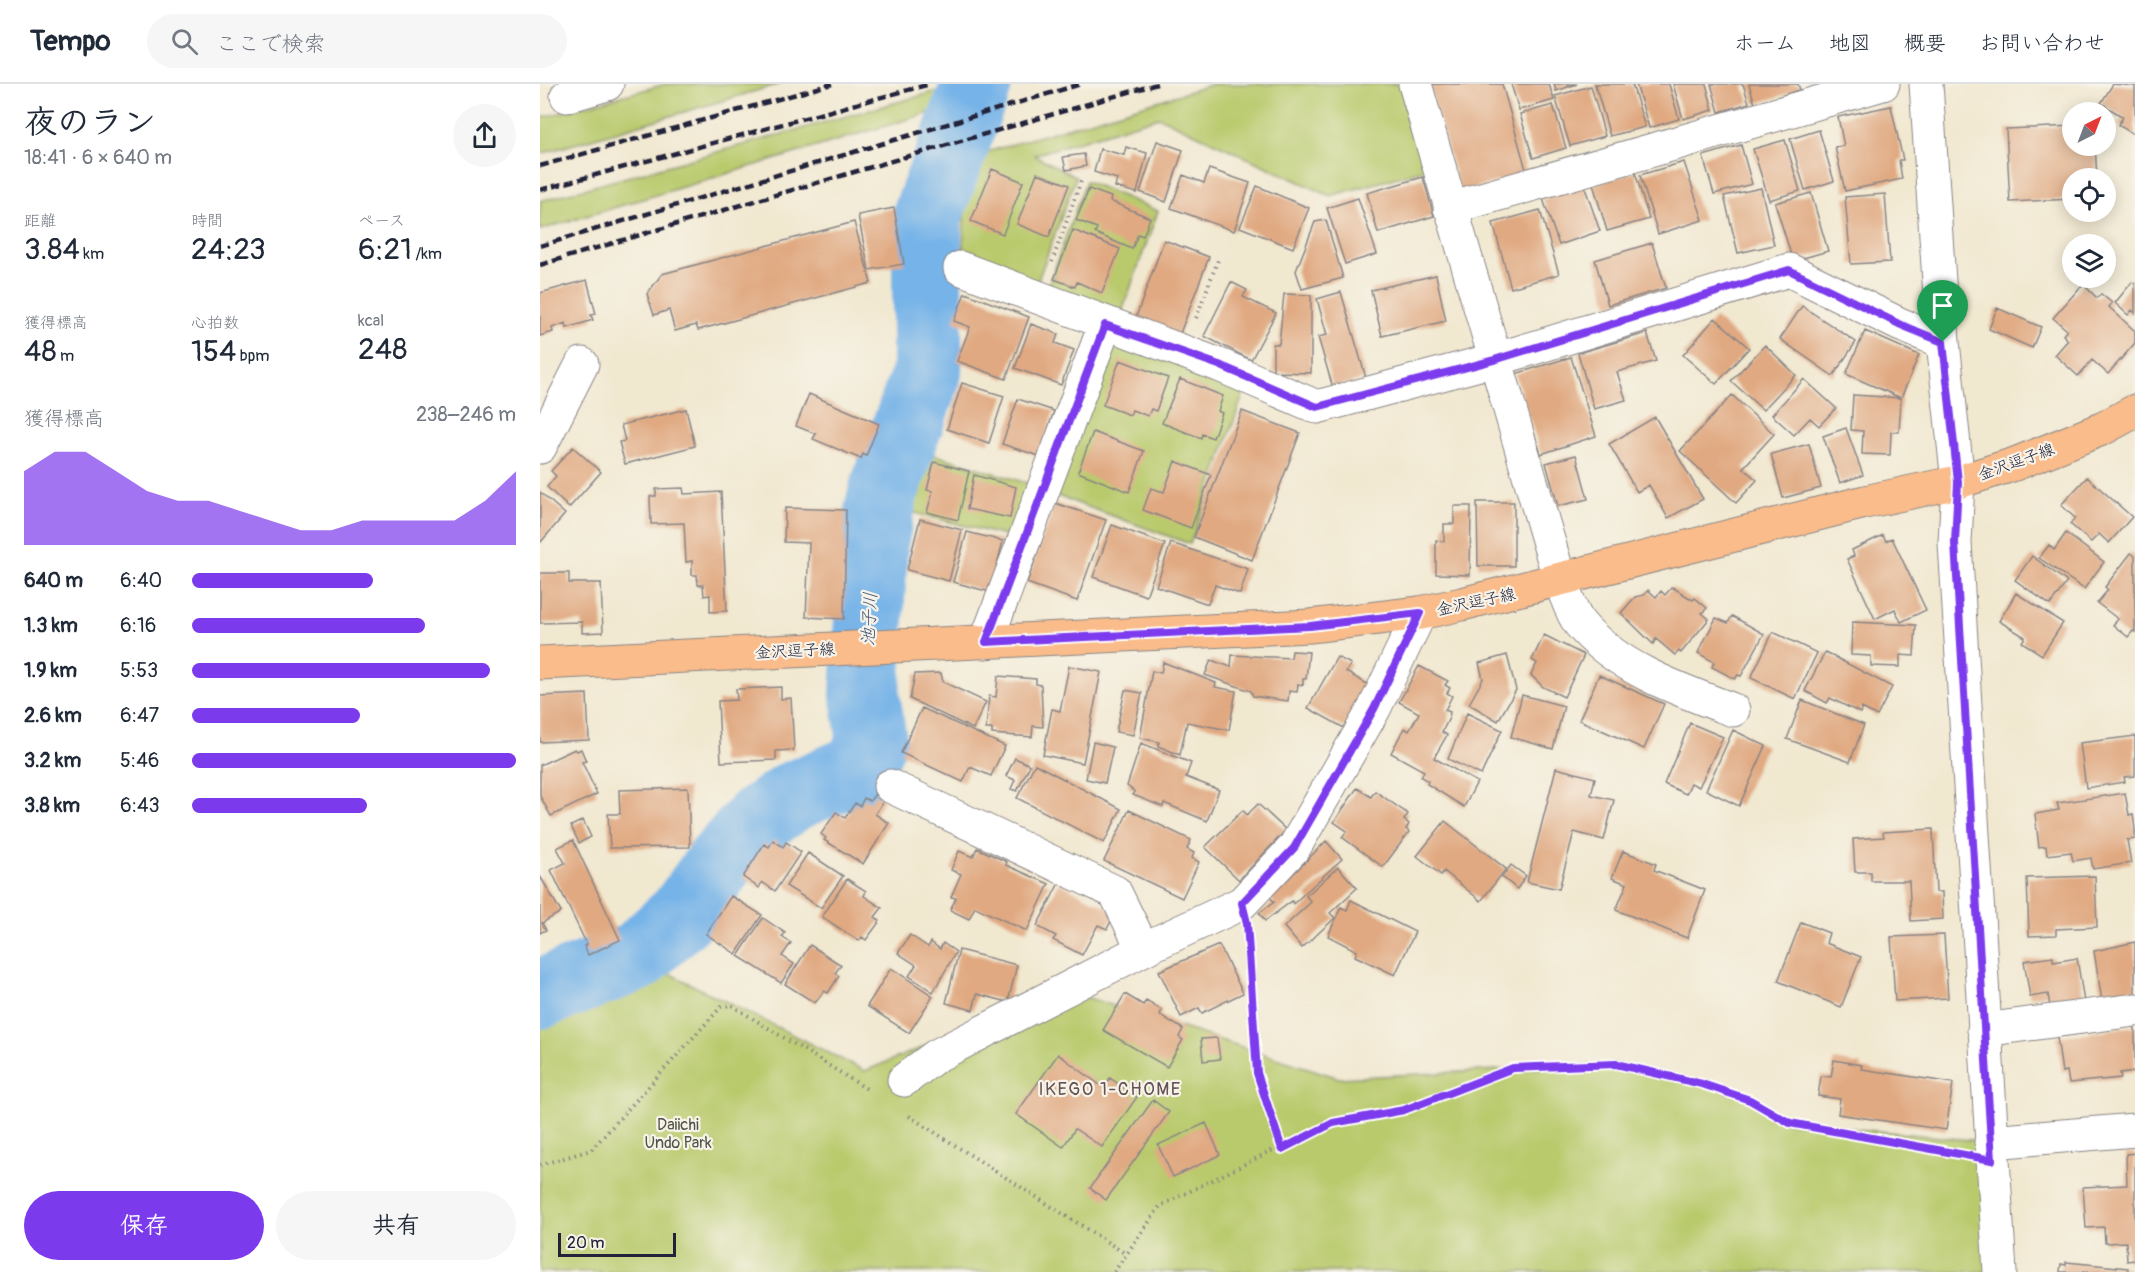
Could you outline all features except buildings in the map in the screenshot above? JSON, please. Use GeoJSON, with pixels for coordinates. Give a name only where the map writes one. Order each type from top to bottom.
{"type":"FeatureCollection","features":[{"type":"Feature","properties":{"kind":"main road","name":"金沢逗子線"},"geometry":{"type":"LineString","coordinates":[[540,663],[1310,626],[1420,613],[1560,581],[1865,501],[1958,482],[2015,464],[2104,428],[2135,411]]}},
{"type":"Feature","properties":{"kind":"street"},"geometry":{"type":"LineString","coordinates":[[567,96],[607,84]]}},
{"type":"Feature","properties":{"kind":"street"},"geometry":{"type":"LineString","coordinates":[[1415,84],[1560,581],[1578,622],[1608,650],[1666,684],[1733,710]]}},
{"type":"Feature","properties":{"kind":"street"},"geometry":{"type":"LineString","coordinates":[[1450,208],[1883,84]]}},
{"type":"Feature","properties":{"kind":"street"},"geometry":{"type":"LineString","coordinates":[[1926,84],[1943,342],[1958,482],[1955,543],[2000,1272]]}},
{"type":"Feature","properties":{"kind":"street"},"geometry":{"type":"LineString","coordinates":[[960,268],[1105,325],[1182,352],[1317,407],[1494,360],[1789,270],[1899,324],[1943,342]]}},
{"type":"Feature","properties":{"kind":"street"},"geometry":{"type":"LineString","coordinates":[[986,642],[1105,325]]}},
{"type":"Feature","properties":{"kind":"street"},"geometry":{"type":"LineString","coordinates":[[540,447],[582,364]]}},
{"type":"Feature","properties":{"kind":"street"},"geometry":{"type":"LineString","coordinates":[[904,1080],[936,1056],[1143,949],[1242,903],[1294,848],[1374,709],[1420,613]]}},
{"type":"Feature","properties":{"kind":"street"},"geometry":{"type":"LineString","coordinates":[[890,786],[1115,891],[1143,949]]}},
{"type":"Feature","properties":{"kind":"street"},"geometry":{"type":"LineString","coordinates":[[1984,1030],[2135,1010]]}},
{"type":"Feature","properties":{"kind":"street"},"geometry":{"type":"LineString","coordinates":[[1992,1151],[2135,1130]]}},
{"type":"Feature","properties":{"kind":"path"},"geometry":{"type":"LineString","coordinates":[[1038,299],[1081,181]]}},
{"type":"Feature","properties":{"kind":"path"},"geometry":{"type":"LineString","coordinates":[[1182,352],[1218,261]]}},
{"type":"Feature","properties":{"kind":"path"},"geometry":{"type":"LineString","coordinates":[[1242,903],[1247,923],[1257,1073],[1282,1149],[1333,1123],[1404,1110],[1513,1068],[1616,1064],[1702,1084],[1750,1100],[1790,1123],[1992,1151]]}},
{"type":"Feature","properties":{"kind":"path"},"geometry":{"type":"LineString","coordinates":[[540,1165],[591,1150],[721,1007],[731,1005],[875,1094]]}},
{"type":"Feature","properties":{"kind":"path"},"geometry":{"type":"LineString","coordinates":[[904,1113],[1126,1254]]}},
{"type":"Feature","properties":{"kind":"path"},"geometry":{"type":"LineString","coordinates":[[1114,1272],[1160,1206],[1281,1146]]}},
{"type":"Feature","properties":{"kind":"green space"},"geometry":{"type":"Polygon","coordinates":[[[666,84],[780,84],[540,154],[540,118],[666,84]]]}},
{"type":"Feature","properties":{"kind":"green space"},"geometry":{"type":"Polygon","coordinates":[[[1214,84],[1403,84],[1427,169],[1330,196],[1159,117],[1034,155],[1076,177],[1035,288],[963,261],[964,215],[980,154],[1214,84]]]}},
{"type":"Feature","properties":{"kind":"green space"},"geometry":{"type":"Polygon","coordinates":[[[952,87],[949,107],[540,230],[540,201],[952,87]]]}},
{"type":"Feature","properties":{"kind":"green space"},"geometry":{"type":"Polygon","coordinates":[[[1086,181],[1158,211],[1119,320],[1046,292],[1086,181]]]}},
{"type":"Feature","properties":{"kind":"green space"},"geometry":{"type":"Polygon","coordinates":[[[1113,333],[1246,387],[1190,544],[1052,494],[1113,333]]]}},
{"type":"Feature","properties":{"kind":"green space"},"geometry":{"type":"Polygon","coordinates":[[[922,451],[1033,485],[1013,538],[907,511],[911,484],[922,451]]]}},
{"type":"Feature","properties":{"kind":"green space","name":"Daiichi Undo Park"},"geometry":{"type":"Polygon","coordinates":[[[636,957],[865,1071],[1064,990],[1339,1078],[1616,1064],[1702,1084],[1750,1099],[1790,1123],[1991,1142],[2000,1272],[540,1272],[540,982],[636,957]]]}},
{"type":"Feature","properties":{"kind":"waterway","name":"池子川"},"geometry":{"type":"LineString","coordinates":[[540,994],[636,957],[683,914],[719,864],[756,822],[793,796],[859,768],[872,740],[865,696],[873,543],[883,493],[927,372],[927,216],[977,84]]}},
{"type":"Feature","properties":{"kind":"railway"},"geometry":{"type":"LineString","coordinates":[[540,166],[832,84]]}},
{"type":"Feature","properties":{"kind":"railway"},"geometry":{"type":"LineString","coordinates":[[540,190],[930,84]]}},
{"type":"Feature","properties":{"kind":"railway"},"geometry":{"type":"LineString","coordinates":[[540,246],[1081,84]]}},
{"type":"Feature","properties":{"kind":"railway"},"geometry":{"type":"LineString","coordinates":[[540,265],[1157,84]]}},
{"type":"Feature","properties":{"kind":"district","name":"IKEGO 1-CHOME"},"geometry":{"type":"Point","coordinates":[1110,1089]}},
{"type":"Feature","properties":{"kind":"route"},"geometry":{"type":"LineString","coordinates":[[1789,270],[1899,324],[1943,342],[1958,482],[1955,543],[1992,1160],[1790,1123],[1750,1100],[1702,1084],[1616,1064],[1513,1068],[1404,1110],[1333,1123],[1282,1149],[1257,1073],[1247,923],[1242,903],[1294,848],[1374,709],[1420,613],[1310,626],[986,642],[1052,461],[1105,325],[1219,365],[1317,407],[1494,360],[1789,270]]}}]}
